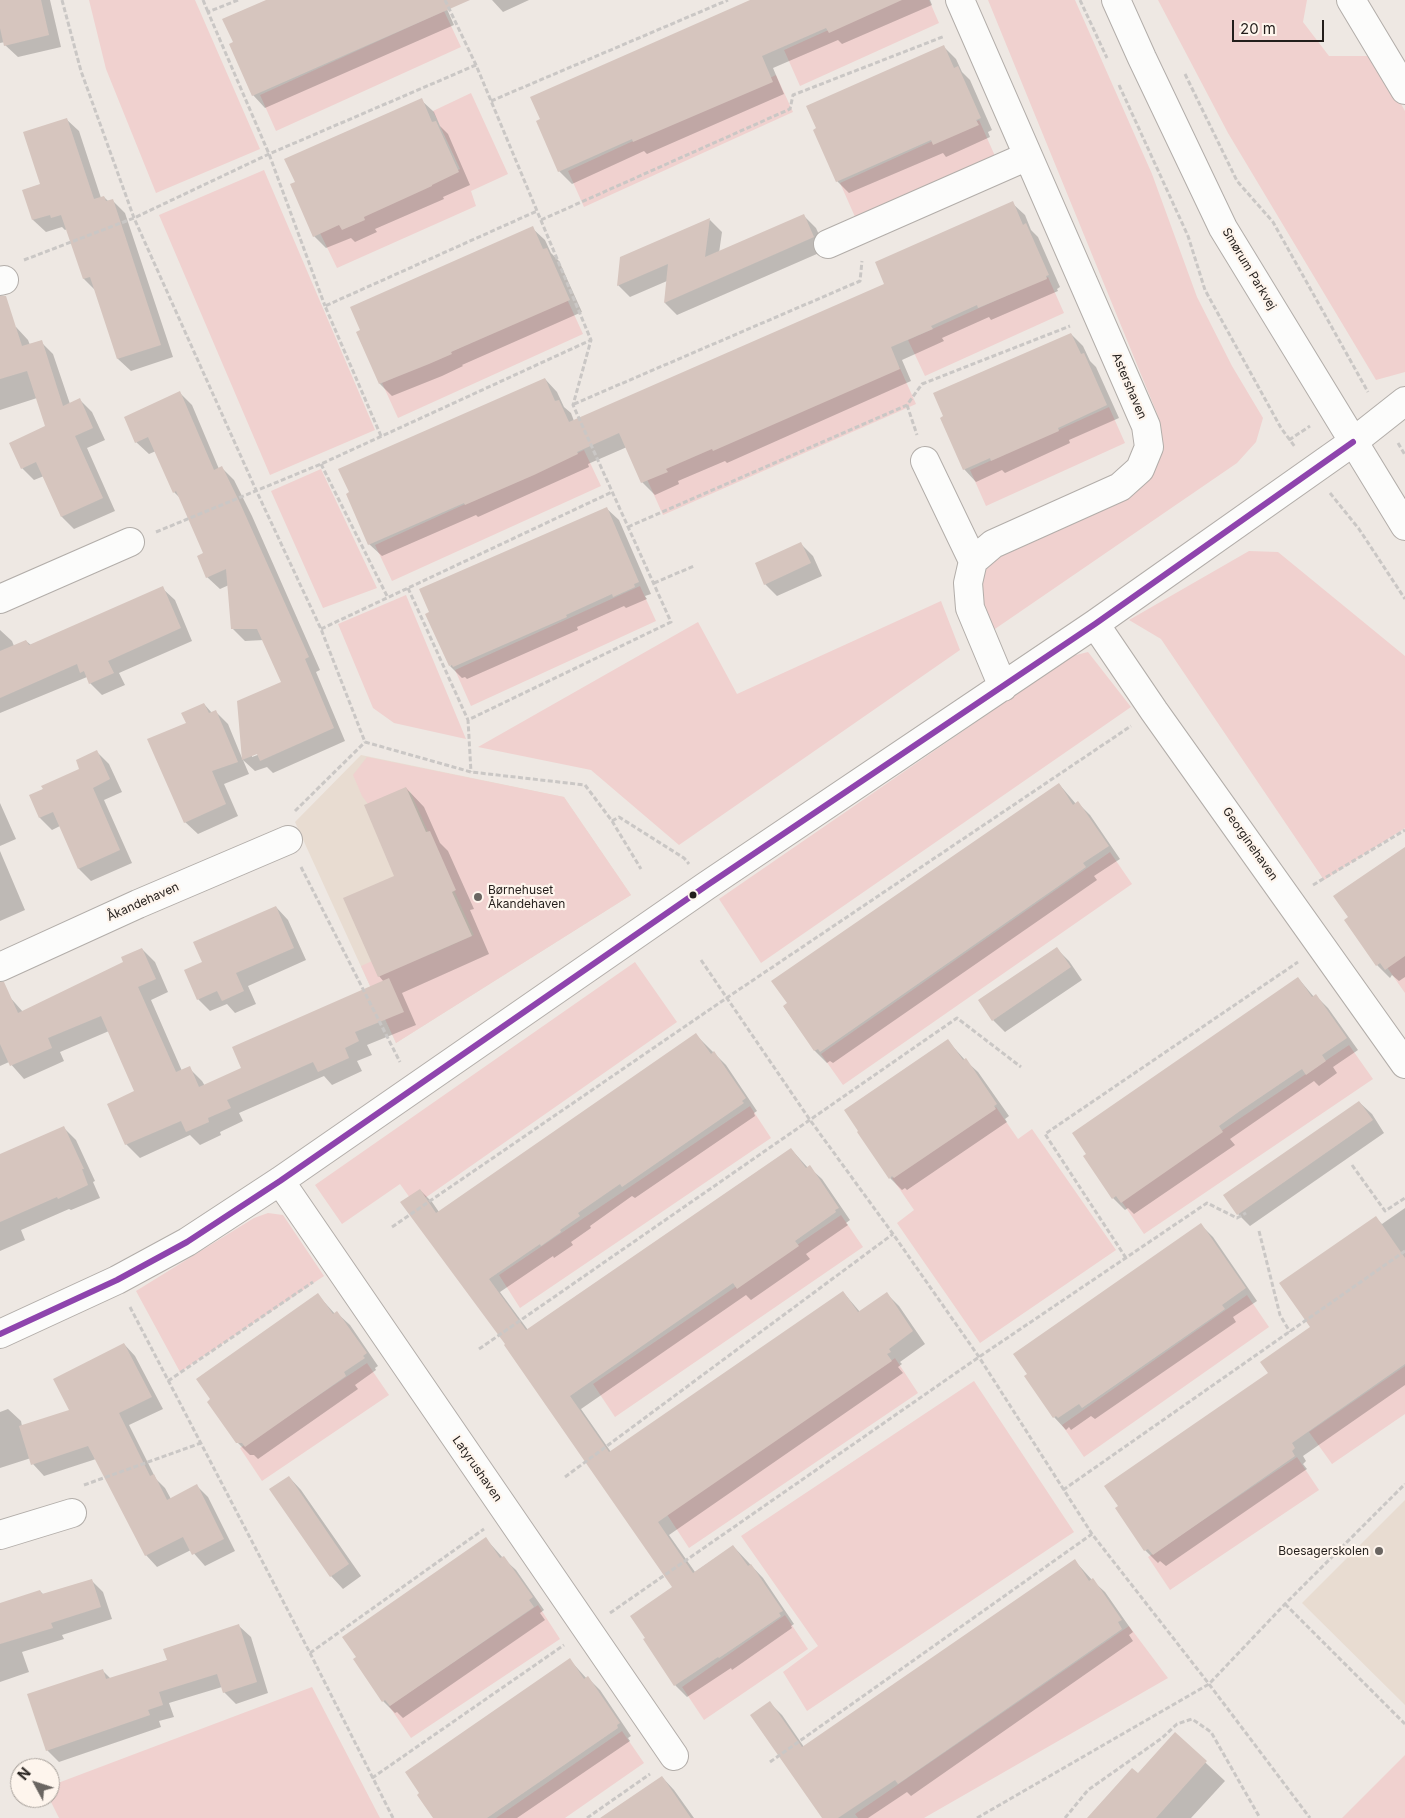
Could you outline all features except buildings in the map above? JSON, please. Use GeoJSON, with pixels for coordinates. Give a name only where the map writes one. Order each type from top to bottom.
{"type":"FeatureCollection","features":[{"type":"Feature","properties":{"kind":"street","name":"Astershaven"},"geometry":{"type":"LineString","coordinates":[[960,0],[1146,426],[1149,447],[1140,469],[1120,487],[993,544],[973,561]]}},
{"type":"Feature","properties":{"kind":"street","name":"Smørum Parkvej"},"geometry":{"type":"LineString","coordinates":[[1116,0],[1223,228],[1405,526]]}},
{"type":"Feature","properties":{"kind":"street"},"geometry":{"type":"LineString","coordinates":[[1351,0],[1405,90]]}},
{"type":"Feature","properties":{"kind":"street"},"geometry":{"type":"LineString","coordinates":[[828,244],[1028,156]]}},
{"type":"Feature","properties":{"kind":"street"},"geometry":{"type":"LineString","coordinates":[[0,1334],[116,1280],[187,1242],[280,1181],[706,886],[1094,624],[1353,442],[1405,401]]}},
{"type":"Feature","properties":{"kind":"street"},"geometry":{"type":"LineString","coordinates":[[925,462],[973,561],[968,583],[970,608],[1003,687]]}},
{"type":"Feature","properties":{"kind":"street"},"geometry":{"type":"LineString","coordinates":[[0,599],[130,542]]}},
{"type":"Feature","properties":{"kind":"street","name":"Georginehaven"},"geometry":{"type":"LineString","coordinates":[[1094,624],[1405,1064]]}},
{"type":"Feature","properties":{"kind":"street","name":"Åkandehaven"},"geometry":{"type":"LineString","coordinates":[[0,967],[138,904],[288,840]]}},
{"type":"Feature","properties":{"kind":"street","name":"Latyrushaven"},"geometry":{"type":"LineString","coordinates":[[280,1181],[336,1266],[674,1756]]}},
{"type":"Feature","properties":{"kind":"street"},"geometry":{"type":"LineString","coordinates":[[0,1535],[72,1512]]}},
{"type":"Feature","properties":{"kind":"path"},"geometry":{"type":"LineString","coordinates":[[62,0],[81,72],[134,218],[256,490],[321,629],[366,742]]}},
{"type":"Feature","properties":{"kind":"path"},"geometry":{"type":"LineString","coordinates":[[203,0],[269,154],[325,306],[382,436]]}},
{"type":"Feature","properties":{"kind":"path"},"geometry":{"type":"LineString","coordinates":[[208,12],[238,0]]}},
{"type":"Feature","properties":{"kind":"path"},"geometry":{"type":"LineString","coordinates":[[445,0],[492,101],[591,340],[573,404],[671,622],[468,720]]}},
{"type":"Feature","properties":{"kind":"path"},"geometry":{"type":"LineString","coordinates":[[492,101],[728,0]]}},
{"type":"Feature","properties":{"kind":"path"},"geometry":{"type":"LineString","coordinates":[[1080,0],[1109,62]]}},
{"type":"Feature","properties":{"kind":"path"},"geometry":{"type":"LineString","coordinates":[[541,220],[790,109],[793,95],[971,26]]}},
{"type":"Feature","properties":{"kind":"path"},"geometry":{"type":"LineString","coordinates":[[2,281],[8,266],[134,218],[269,154],[476,65]]}},
{"type":"Feature","properties":{"kind":"path"},"geometry":{"type":"LineString","coordinates":[[1183,69],[1237,182],[1273,222],[1382,418],[1405,455]]}},
{"type":"Feature","properties":{"kind":"path"},"geometry":{"type":"LineString","coordinates":[[1117,80],[1188,236],[1205,290],[1278,424]]}},
{"type":"Feature","properties":{"kind":"path"},"geometry":{"type":"LineString","coordinates":[[325,306],[537,211]]}},
{"type":"Feature","properties":{"kind":"path"},"geometry":{"type":"LineString","coordinates":[[573,404],[860,281],[862,254]]}},
{"type":"Feature","properties":{"kind":"path"},"geometry":{"type":"LineString","coordinates":[[628,527],[908,405],[922,384],[1098,315]]}},
{"type":"Feature","properties":{"kind":"path"},"geometry":{"type":"LineString","coordinates":[[130,542],[321,464],[591,340]]}},
{"type":"Feature","properties":{"kind":"path"},"geometry":{"type":"LineString","coordinates":[[321,464],[388,598]]}},
{"type":"Feature","properties":{"kind":"path"},"geometry":{"type":"LineString","coordinates":[[321,629],[612,492]]}},
{"type":"Feature","properties":{"kind":"path"},"geometry":{"type":"LineString","coordinates":[[1335,500],[1359,529],[1405,599]]}},
{"type":"Feature","properties":{"kind":"path"},"geometry":{"type":"LineString","coordinates":[[654,583],[694,566]]}},
{"type":"Feature","properties":{"kind":"path"},"geometry":{"type":"LineString","coordinates":[[408,588],[468,720],[471,772]]}},
{"type":"Feature","properties":{"kind":"path"},"geometry":{"type":"LineString","coordinates":[[392,1227],[728,997],[1154,711]]}},
{"type":"Feature","properties":{"kind":"path"},"geometry":{"type":"LineString","coordinates":[[366,742],[471,772],[585,785],[612,821],[642,869]]}},
{"type":"Feature","properties":{"kind":"path"},"geometry":{"type":"LineString","coordinates":[[366,742],[288,818],[288,840],[413,1088]]}},
{"type":"Feature","properties":{"kind":"path"},"geometry":{"type":"LineString","coordinates":[[612,821],[618,816],[684,858],[706,886]]}},
{"type":"Feature","properties":{"kind":"path"},"geometry":{"type":"LineString","coordinates":[[1289,899],[1405,830]]}},
{"type":"Feature","properties":{"kind":"path"},"geometry":{"type":"LineString","coordinates":[[1126,1258],[1045,1134],[1322,946]]}},
{"type":"Feature","properties":{"kind":"path"},"geometry":{"type":"LineString","coordinates":[[702,960],[810,1120],[979,1357],[1092,1534],[1310,1818]]}},
{"type":"Feature","properties":{"kind":"path"},"geometry":{"type":"LineString","coordinates":[[479,1349],[957,1018],[1020,1067]]}},
{"type":"Feature","properties":{"kind":"path"},"geometry":{"type":"LineString","coordinates":[[1352,1165],[1384,1211],[1405,1198]]}},
{"type":"Feature","properties":{"kind":"path"},"geometry":{"type":"LineString","coordinates":[[372,1778],[979,1357],[1207,1203],[1237,1218],[1246,1213]]}},
{"type":"Feature","properties":{"kind":"path"},"geometry":{"type":"LineString","coordinates":[[1259,1231],[1280,1315],[1290,1332]]}},
{"type":"Feature","properties":{"kind":"path"},"geometry":{"type":"LineString","coordinates":[[565,1477],[893,1234]]}},
{"type":"Feature","properties":{"kind":"path"},"geometry":{"type":"LineString","coordinates":[[1063,1490],[1405,1251]]}},
{"type":"Feature","properties":{"kind":"path"},"geometry":{"type":"LineString","coordinates":[[168,1381],[336,1266]]}},
{"type":"Feature","properties":{"kind":"path"},"geometry":{"type":"LineString","coordinates":[[116,1280],[310,1653],[392,1818]]}},
{"type":"Feature","properties":{"kind":"path"},"geometry":{"type":"LineString","coordinates":[[72,1512],[76,1488],[200,1443]]}},
{"type":"Feature","properties":{"kind":"path"},"geometry":{"type":"LineString","coordinates":[[977,1818],[1209,1684],[1285,1604],[1405,1484]]}},
{"type":"Feature","properties":{"kind":"path"},"geometry":{"type":"LineString","coordinates":[[310,1653],[507,1512]]}},
{"type":"Feature","properties":{"kind":"path"},"geometry":{"type":"LineString","coordinates":[[770,1762],[1092,1534]]}},
{"type":"Feature","properties":{"kind":"path"},"geometry":{"type":"LineString","coordinates":[[1285,1604],[1405,1724]]}},
{"type":"Feature","properties":{"kind":"path"},"geometry":{"type":"LineString","coordinates":[[1065,1818],[1088,1790],[1162,1738],[1177,1724],[1192,1719],[1211,1732],[1260,1818]]}},
{"type":"Feature","properties":{"kind":"path"},"geometry":{"type":"LineString","coordinates":[[587,1818],[674,1756]]}},
{"type":"Feature","properties":{"kind":"shaded area"},"geometry":{"type":"Polygon","coordinates":[[[89,0],[195,0],[260,149],[156,193],[106,69],[89,0]]]}},
{"type":"Feature","properties":{"kind":"shaded area"},"geometry":{"type":"Polygon","coordinates":[[[895,0],[929,0],[939,23],[800,86],[784,50],[895,0]]]}},
{"type":"Feature","properties":{"kind":"shaded area"},"geometry":{"type":"Polygon","coordinates":[[[988,0],[1075,0],[1152,174],[1197,297],[1232,366],[1263,418],[1256,442],[1237,463],[992,631],[976,595],[981,568],[1004,551],[1094,510],[1161,438],[1158,416],[988,0]]]}},
{"type":"Feature","properties":{"kind":"shaded area"},"geometry":{"type":"Polygon","coordinates":[[[1158,0],[1307,0],[1303,22],[1329,56],[1374,56],[1405,111],[1405,372],[1376,380],[1228,133],[1158,0]]]}},
{"type":"Feature","properties":{"kind":"shaded area"},"geometry":{"type":"Polygon","coordinates":[[[444,11],[461,47],[276,131],[260,95],[444,11]]]}},
{"type":"Feature","properties":{"kind":"shaded area"},"geometry":{"type":"Polygon","coordinates":[[[776,75],[793,112],[584,207],[568,171],[776,75]]]}},
{"type":"Feature","properties":{"kind":"shaded area"},"geometry":{"type":"Polygon","coordinates":[[[471,93],[508,174],[471,191],[476,206],[337,268],[320,233],[460,169],[433,111],[471,93]]]}},
{"type":"Feature","properties":{"kind":"shaded area"},"geometry":{"type":"Polygon","coordinates":[[[979,120],[995,156],[856,219],[840,183],[979,120]]]}},
{"type":"Feature","properties":{"kind":"shaded area"},"geometry":{"type":"Polygon","coordinates":[[[264,170],[375,430],[270,475],[159,215],[264,170]]]}},
{"type":"Feature","properties":{"kind":"shaded area"},"geometry":{"type":"Polygon","coordinates":[[[1048,277],[1064,313],[925,376],[908,340],[1048,277]]]}},
{"type":"Feature","properties":{"kind":"shaded area"},"geometry":{"type":"Polygon","coordinates":[[[567,299],[583,334],[398,418],[382,383],[567,299]]]}},
{"type":"Feature","properties":{"kind":"shaded area"},"geometry":{"type":"Polygon","coordinates":[[[899,366],[916,404],[663,515],[646,477],[899,366]]]}},
{"type":"Feature","properties":{"kind":"shaded area"},"geometry":{"type":"Polygon","coordinates":[[[1109,407],[1125,443],[986,506],[970,470],[1109,407]]]}},
{"type":"Feature","properties":{"kind":"shaded area"},"geometry":{"type":"Polygon","coordinates":[[[584,450],[601,486],[392,581],[375,545],[584,450]]]}},
{"type":"Feature","properties":{"kind":"shaded area"},"geometry":{"type":"Polygon","coordinates":[[[321,469],[377,588],[323,608],[271,491],[321,469]]]}},
{"type":"Feature","properties":{"kind":"shaded area"},"geometry":{"type":"Polygon","coordinates":[[[1249,551],[1278,552],[1405,656],[1405,828],[1324,880],[1161,639],[1129,620],[1249,551]]]}},
{"type":"Feature","properties":{"kind":"shaded area"},"geometry":{"type":"Polygon","coordinates":[[[640,586],[656,621],[471,706],[455,670],[640,586]]]}},
{"type":"Feature","properties":{"kind":"shaded area"},"geometry":{"type":"Polygon","coordinates":[[[406,595],[466,739],[394,723],[373,708],[338,624],[406,595]]]}},
{"type":"Feature","properties":{"kind":"shaded area"},"geometry":{"type":"Polygon","coordinates":[[[941,601],[960,650],[679,845],[591,770],[478,747],[698,622],[737,694],[941,601]]]}},
{"type":"Feature","properties":{"kind":"shaded area"},"geometry":{"type":"Polygon","coordinates":[[[1088,652],[1131,707],[761,963],[719,899],[1072,656],[1088,652]]]}},
{"type":"Feature","properties":{"kind":"shaded area","name":"Børnehuset Åkandehaven"},"geometry":{"type":"Polygon","coordinates":[[[361,755],[564,797],[631,895],[396,1043],[295,822],[361,755]]]}},
{"type":"Feature","properties":{"kind":"shaded area","name":"Børnehuset Åkandehaven"},"geometry":{"type":"Polygon","coordinates":[[[367,757],[564,797],[631,895],[396,1043],[361,966],[399,949],[417,922],[432,954],[474,935],[410,791],[371,808],[362,796],[353,775],[367,757]]]}},
{"type":"Feature","properties":{"kind":"shaded area"},"geometry":{"type":"Polygon","coordinates":[[[1110,852],[1132,884],[843,1085],[821,1054],[1110,852]]]}},
{"type":"Feature","properties":{"kind":"shaded area"},"geometry":{"type":"Polygon","coordinates":[[[1405,949],[1405,993],[1384,963],[1405,949]]]}},
{"type":"Feature","properties":{"kind":"shaded area"},"geometry":{"type":"Polygon","coordinates":[[[635,962],[677,1022],[415,1205],[400,1184],[342,1224],[315,1185],[635,962]]]}},
{"type":"Feature","properties":{"kind":"shaded area"},"geometry":{"type":"Polygon","coordinates":[[[1349,1045],[1373,1079],[1144,1234],[1120,1199],[1349,1045]]]}},
{"type":"Feature","properties":{"kind":"shaded area"},"geometry":{"type":"Polygon","coordinates":[[[750,1106],[771,1138],[520,1308],[499,1275],[750,1106]]]}},
{"type":"Feature","properties":{"kind":"shaded area"},"geometry":{"type":"Polygon","coordinates":[[[996,1107],[1018,1139],[1032,1129],[1116,1250],[980,1343],[897,1223],[914,1210],[892,1178],[996,1107]]]}},
{"type":"Feature","properties":{"kind":"shaded area"},"geometry":{"type":"Polygon","coordinates":[[[268,1213],[283,1215],[324,1276],[180,1372],[136,1291],[254,1218],[268,1213]]]}},
{"type":"Feature","properties":{"kind":"shaded area"},"geometry":{"type":"Polygon","coordinates":[[[841,1215],[863,1247],[615,1417],[593,1384],[841,1215]]]}},
{"type":"Feature","properties":{"kind":"shaded area"},"geometry":{"type":"Polygon","coordinates":[[[1247,1295],[1269,1327],[1084,1457],[1062,1425],[1247,1295]]]}},
{"type":"Feature","properties":{"kind":"shaded area"},"geometry":{"type":"Polygon","coordinates":[[[895,1358],[918,1393],[689,1548],[666,1513],[895,1358]]]}},
{"type":"Feature","properties":{"kind":"shaded area"},"geometry":{"type":"Polygon","coordinates":[[[367,1363],[389,1395],[262,1481],[240,1448],[367,1363]]]}},
{"type":"Feature","properties":{"kind":"shaded area"},"geometry":{"type":"Polygon","coordinates":[[[1405,1366],[1405,1414],[1332,1464],[1309,1432],[1405,1366]]]}},
{"type":"Feature","properties":{"kind":"shaded area"},"geometry":{"type":"Polygon","coordinates":[[[974,1381],[1074,1532],[807,1711],[783,1672],[818,1646],[741,1536],[974,1381]]]}},
{"type":"Feature","properties":{"kind":"shaded area"},"geometry":{"type":"Polygon","coordinates":[[[1297,1457],[1319,1490],[1170,1590],[1148,1557],[1297,1457]]]}},
{"type":"Feature","properties":{"kind":"shaded area","name":"Boesagerskolen"},"geometry":{"type":"Polygon","coordinates":[[[1405,1500],[1405,1705],[1302,1603],[1405,1500]]]}},
{"type":"Feature","properties":{"kind":"shaded area"},"geometry":{"type":"Polygon","coordinates":[[[538,1605],[560,1639],[411,1738],[389,1706],[538,1605]]]}},
{"type":"Feature","properties":{"kind":"shaded area"},"geometry":{"type":"Polygon","coordinates":[[[785,1615],[808,1649],[704,1720],[682,1687],[785,1615]]]}},
{"type":"Feature","properties":{"kind":"shaded area"},"geometry":{"type":"Polygon","coordinates":[[[1129,1626],[1168,1678],[924,1818],[858,1818],[855,1814],[1129,1626]]]}},
{"type":"Feature","properties":{"kind":"shaded area"},"geometry":{"type":"Polygon","coordinates":[[[312,1687],[380,1818],[59,1818],[54,1808],[60,1808],[60,1782],[312,1687]]]}},
{"type":"Feature","properties":{"kind":"shaded area"},"geometry":{"type":"Polygon","coordinates":[[[622,1731],[644,1763],[565,1818],[496,1818],[622,1731]]]}},
{"type":"Feature","properties":{"kind":"shaded area"},"geometry":{"type":"Polygon","coordinates":[[[1405,1755],[1405,1818],[1342,1818],[1405,1755]]]}},
{"type":"Feature","properties":{"kind":"transit line"},"geometry":{"type":"LineString","coordinates":[[0,1334],[117,1280],[187,1242],[280,1181],[706,886],[1095,624],[1353,442]]}},
{"type":"Feature","properties":{"kind":"place","name":"Børnehuset Åkandehaven"},"geometry":{"type":"Point","coordinates":[478,897]}},
{"type":"Feature","properties":{"kind":"place","name":"Boesagerskolen"},"geometry":{"type":"Point","coordinates":[1379,1551]}}]}
